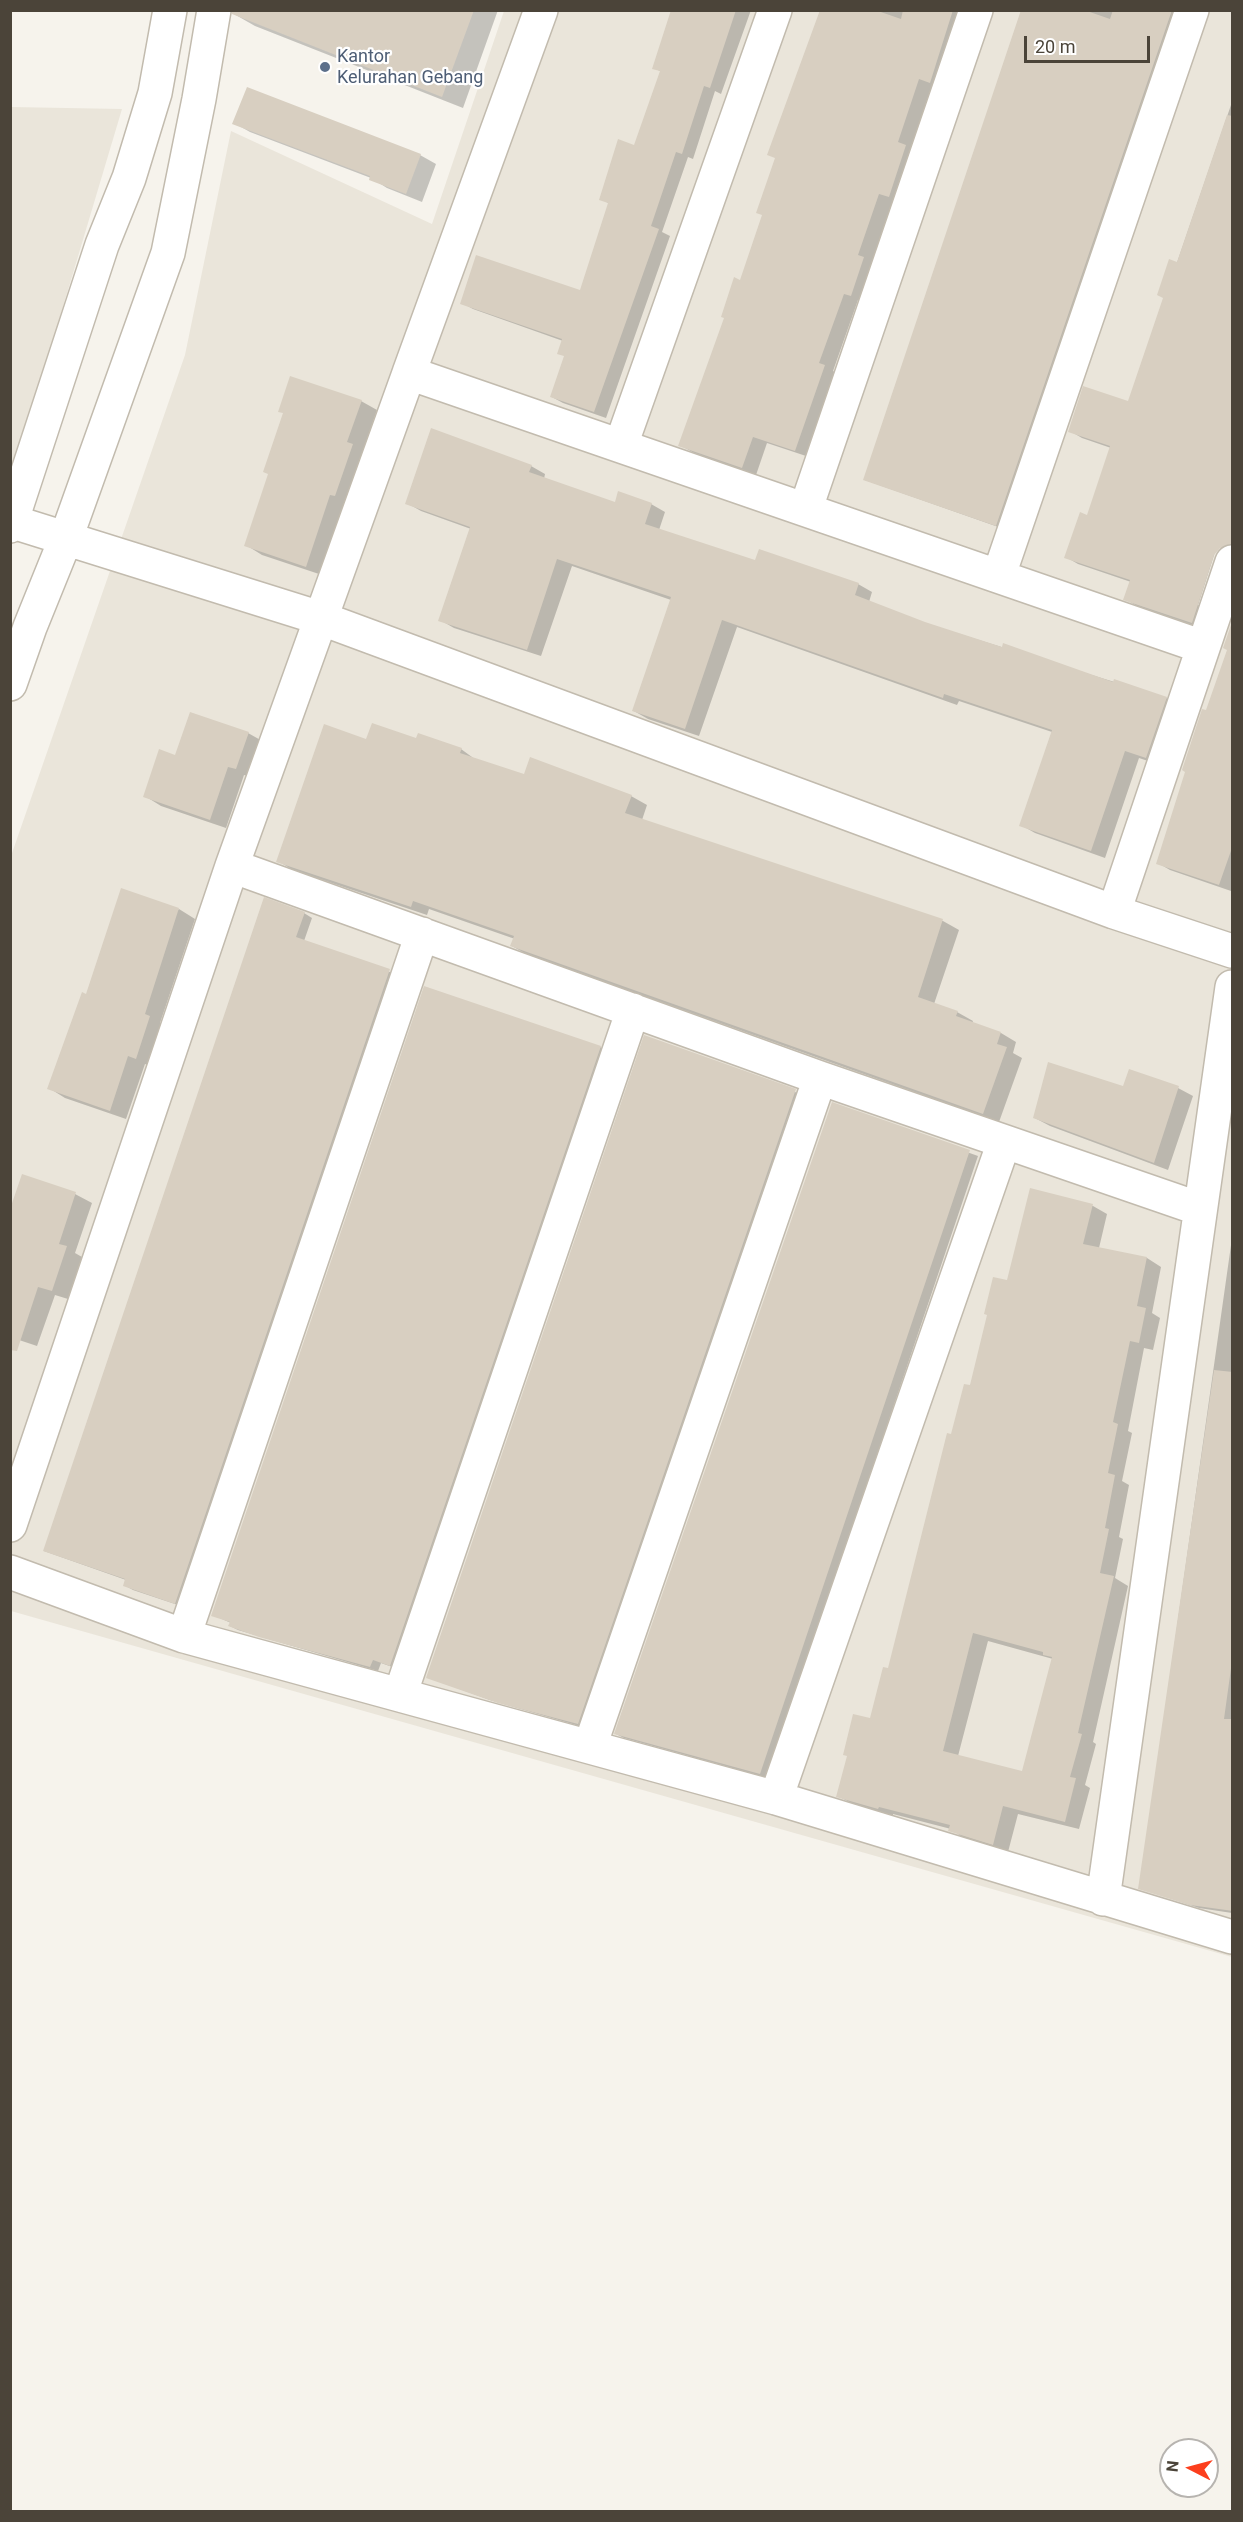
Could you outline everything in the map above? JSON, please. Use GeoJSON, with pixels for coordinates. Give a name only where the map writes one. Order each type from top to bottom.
{"type":"FeatureCollection","features":[{"type":"Feature","properties":{"kind":"street"},"geometry":{"type":"LineString","coordinates":[[170,10],[155,93],[132,167],[102,245],[11,523],[321,618],[1114,912],[1233,951]]}},
{"type":"Feature","properties":{"kind":"street"},"geometry":{"type":"LineString","coordinates":[[10,684],[20,624],[66,538],[168,253],[199,99],[214,10]]}},
{"type":"Feature","properties":{"kind":"street"},"geometry":{"type":"LineString","coordinates":[[10,1525],[232,866],[541,10]]}},
{"type":"Feature","properties":{"kind":"street"},"geometry":{"type":"LineString","coordinates":[[621,445],[775,10]]}},
{"type":"Feature","properties":{"kind":"street"},"geometry":{"type":"LineString","coordinates":[[806,508],[976,10]]}},
{"type":"Feature","properties":{"kind":"street"},"geometry":{"type":"LineString","coordinates":[[999,575],[1192,10]]}},
{"type":"Feature","properties":{"kind":"street"},"geometry":{"type":"LineString","coordinates":[[409,373],[806,508],[1203,647]]}},
{"type":"Feature","properties":{"kind":"street"},"geometry":{"type":"LineString","coordinates":[[1114,912],[1233,562]]}},
{"type":"Feature","properties":{"kind":"street"},"geometry":{"type":"LineString","coordinates":[[232,866],[820,1078],[1200,1209]]}},
{"type":"Feature","properties":{"kind":"street"},"geometry":{"type":"LineString","coordinates":[[184,1636],[422,933]]}},
{"type":"Feature","properties":{"kind":"street"},"geometry":{"type":"LineString","coordinates":[[1103,1899],[1233,987]]}},
{"type":"Feature","properties":{"kind":"street"},"geometry":{"type":"LineString","coordinates":[[400,1695],[633,1010]]}},
{"type":"Feature","properties":{"kind":"street"},"geometry":{"type":"LineString","coordinates":[[590,1746],[820,1078]]}},
{"type":"Feature","properties":{"kind":"street"},"geometry":{"type":"LineString","coordinates":[[776,1798],[1004,1142]]}},
{"type":"Feature","properties":{"kind":"street"},"geometry":{"type":"LineString","coordinates":[[10,1572],[184,1636],[776,1798],[1233,1937]]}},
{"type":"Feature","properties":{"kind":"shaded area"},"geometry":{"type":"Polygon","coordinates":[[[504,11],[1232,11],[1232,1957],[11,1611],[11,856],[185,355],[231,131],[432,224],[504,11]]]}},
{"type":"Feature","properties":{"kind":"shaded area"},"geometry":{"type":"Polygon","coordinates":[[[11,107],[122,109],[42,377],[11,468],[11,107]]]}},
{"type":"Feature","properties":{"kind":"building"},"geometry":{"type":"Polygon","coordinates":[[[232,10],[474,10],[442,97],[232,14],[232,10]]]}},
{"type":"Feature","properties":{"kind":"building"},"geometry":{"type":"Polygon","coordinates":[[[671,10],[736,10],[710,88],[704,86],[682,154],[676,152],[651,226],[659,229],[594,412],[550,397],[564,356],[557,354],[562,339],[460,304],[476,255],[580,290],[608,203],[599,200],[618,139],[634,145],[660,71],[652,69],[671,10]]]}},
{"type":"Feature","properties":{"kind":"building"},"geometry":{"type":"Polygon","coordinates":[[[820,10],[875,10],[901,19],[903,10],[953,10],[930,83],[919,79],[898,142],[906,145],[889,197],[879,194],[858,255],[864,257],[851,296],[844,294],[819,363],[825,365],[795,451],[753,437],[742,468],[678,446],[724,318],[721,317],[734,277],[740,280],[762,215],[756,213],[775,158],[767,155],[820,10]]]}},
{"type":"Feature","properties":{"kind":"building"},"geometry":{"type":"Polygon","coordinates":[[[1021,10],[1084,10],[1110,19],[1113,10],[1172,10],[996,526],[863,480],[1021,10]]]}},
{"type":"Feature","properties":{"kind":"building"},"geometry":{"type":"Polygon","coordinates":[[[247,87],[421,154],[406,194],[369,180],[370,176],[232,124],[247,87]]]}},
{"type":"Feature","properties":{"kind":"building"},"geometry":{"type":"Polygon","coordinates":[[[1227,115],[1233,116],[1233,544],[1220,548],[1214,555],[1192,623],[1123,600],[1130,580],[1064,558],[1080,512],[1087,515],[1110,446],[1068,432],[1083,386],[1128,401],[1163,298],[1157,295],[1169,259],[1177,262],[1227,115]]]}},
{"type":"Feature","properties":{"kind":"building"},"geometry":{"type":"Polygon","coordinates":[[[290,376],[362,400],[347,442],[353,444],[335,496],[330,495],[306,567],[244,546],[268,474],[263,472],[283,413],[278,412],[290,376]]]}},
{"type":"Feature","properties":{"kind":"building"},"geometry":{"type":"Polygon","coordinates":[[[431,428],[532,465],[529,472],[615,502],[618,491],[652,503],[645,524],[755,560],[759,549],[859,583],[855,595],[925,622],[1002,647],[1003,643],[1113,682],[1114,679],[1167,697],[1146,758],[1125,751],[1091,851],[1019,826],[1052,730],[944,694],[943,698],[722,620],[685,729],[632,711],[671,597],[557,559],[527,650],[438,621],[470,527],[405,504],[431,428]]]}},
{"type":"Feature","properties":{"kind":"building"},"geometry":{"type":"Polygon","coordinates":[[[1233,619],[1233,845],[1219,885],[1156,864],[1185,772],[1182,770],[1202,709],[1206,710],[1227,650],[1223,648],[1233,619]]]}},
{"type":"Feature","properties":{"kind":"building"},"geometry":{"type":"Polygon","coordinates":[[[190,712],[249,732],[236,769],[228,767],[210,820],[143,797],[159,749],[175,755],[190,712]]]}},
{"type":"Feature","properties":{"kind":"building"},"geometry":{"type":"Polygon","coordinates":[[[372,723],[416,738],[418,733],[462,748],[460,753],[524,774],[530,757],[632,795],[625,813],[943,919],[918,997],[958,1011],[956,1016],[1001,1032],[997,1044],[1007,1047],[983,1114],[510,946],[514,936],[413,901],[411,907],[276,862],[324,724],[366,739],[372,723]]]}},
{"type":"Feature","properties":{"kind":"building"},"geometry":{"type":"Polygon","coordinates":[[[121,888],[179,908],[145,1014],[150,1016],[136,1059],[128,1056],[110,1111],[47,1089],[82,992],[86,994],[121,888]]]}},
{"type":"Feature","properties":{"kind":"building"},"geometry":{"type":"Polygon","coordinates":[[[264,897],[305,912],[296,937],[390,969],[175,1604],[123,1586],[125,1579],[43,1551],[264,897]]]}},
{"type":"Feature","properties":{"kind":"building"},"geometry":{"type":"Polygon","coordinates":[[[424,986],[601,1046],[390,1666],[373,1660],[370,1667],[259,1637],[228,1626],[230,1622],[211,1616],[424,986]]]}},
{"type":"Feature","properties":{"kind":"building"},"geometry":{"type":"Polygon","coordinates":[[[644,1035],[796,1089],[578,1724],[498,1703],[426,1678],[644,1035]]]}},
{"type":"Feature","properties":{"kind":"building"},"geometry":{"type":"Polygon","coordinates":[[[1048,1062],[1123,1086],[1129,1069],[1179,1086],[1154,1163],[1033,1118],[1048,1062]]]}},
{"type":"Feature","properties":{"kind":"building"},"geometry":{"type":"Polygon","coordinates":[[[832,1102],[970,1150],[760,1774],[614,1734],[832,1102]]]}},
{"type":"Feature","properties":{"kind":"building"},"geometry":{"type":"Polygon","coordinates":[[[22,1174],[76,1192],[59,1244],[67,1246],[52,1291],[38,1287],[17,1351],[10,1350],[10,1209],[22,1174]]]}},
{"type":"Feature","properties":{"kind":"building"},"geometry":{"type":"Polygon","coordinates":[[[1030,1188],[1093,1204],[1083,1244],[1147,1257],[1137,1306],[1146,1308],[1139,1343],[1130,1341],[1113,1422],[1118,1424],[1108,1473],[1115,1475],[1105,1528],[1109,1529],[1100,1573],[1114,1576],[1078,1733],[1082,1734],[1070,1777],[1076,1778],[1065,1822],[1003,1806],[993,1845],[948,1831],[950,1825],[836,1797],[847,1756],[843,1755],[853,1714],[870,1718],[883,1667],[888,1668],[947,1433],[951,1434],[964,1384],[970,1385],[987,1315],[984,1314],[993,1277],[1007,1280],[1030,1188]],[[973,1633],[943,1751],[1022,1771],[1052,1657],[1043,1655],[1043,1652],[973,1633]]]}},
{"type":"Feature","properties":{"kind":"building"},"geometry":{"type":"Polygon","coordinates":[[[1214,1370],[1233,1372],[1233,1654],[1224,1719],[1233,1719],[1233,1911],[1190,1905],[1138,1889],[1214,1370]]]}},
{"type":"Feature","properties":{"kind":"place","name":"Kantor Kelurahan Gebang"},"geometry":{"type":"Point","coordinates":[325,67]}}]}
